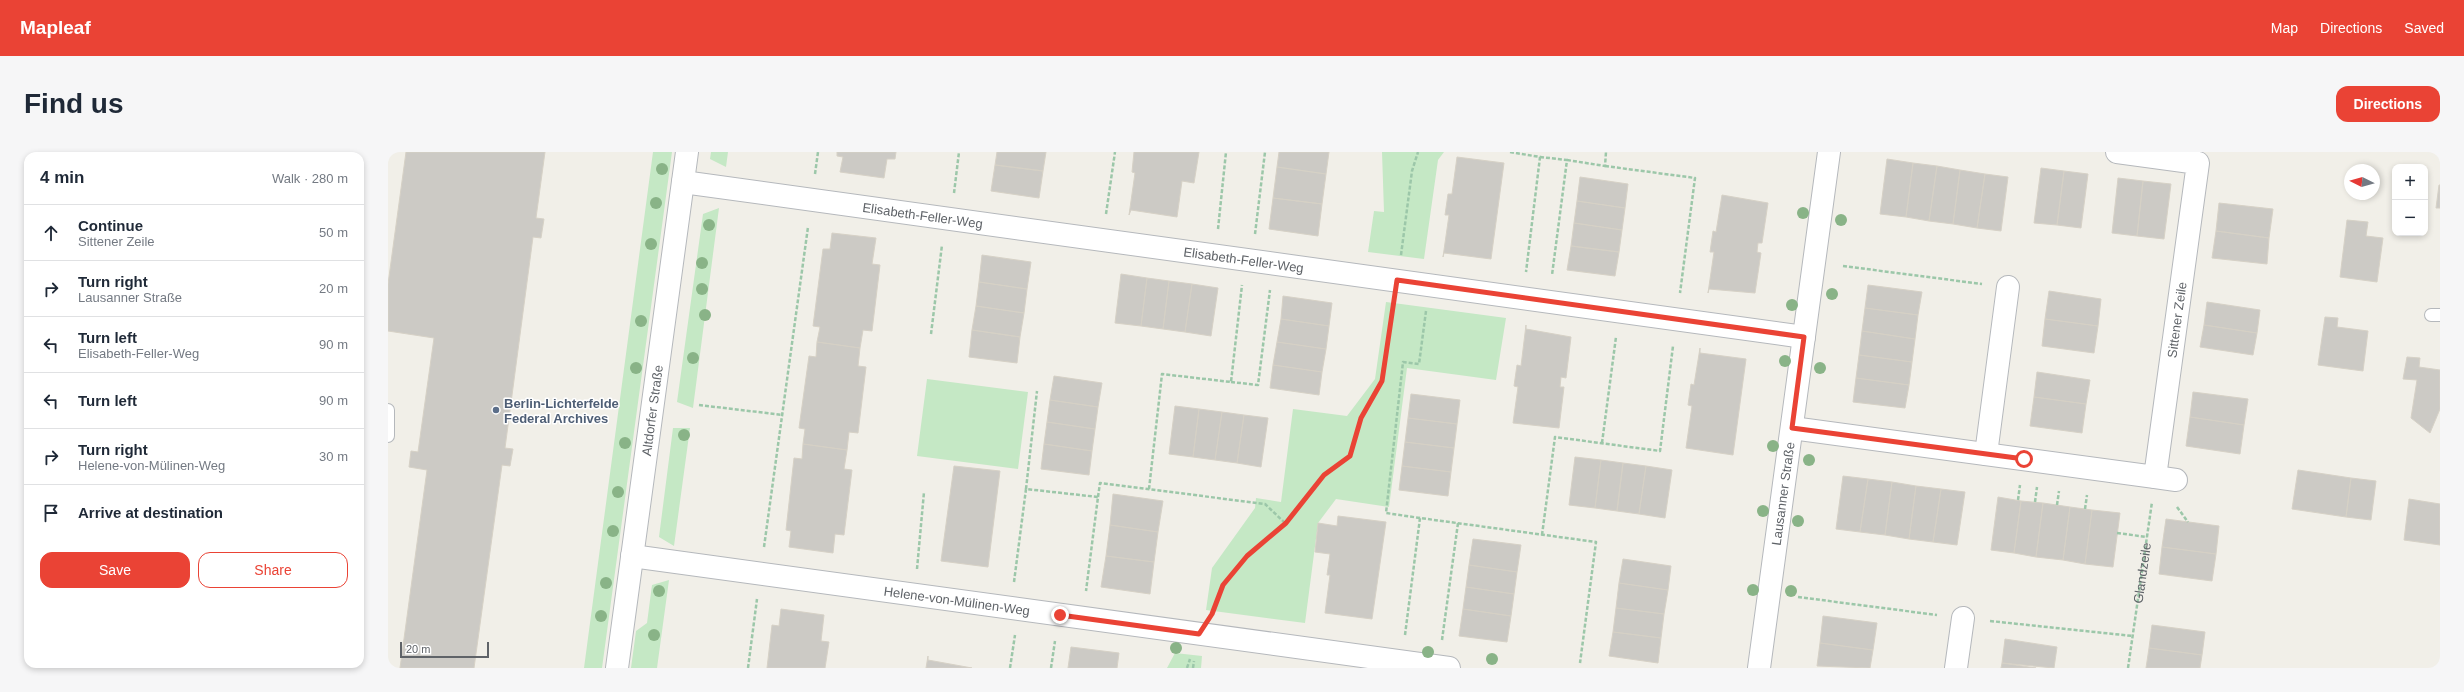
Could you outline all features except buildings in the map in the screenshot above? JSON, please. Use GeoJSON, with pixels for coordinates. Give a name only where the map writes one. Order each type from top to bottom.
{"type":"FeatureCollection","features":[{"type":"Feature","properties":{"kind":"street","name":"Altdorfer Straße"},"geometry":{"type":"LineString","coordinates":[[617,668],[687,152]]}},
{"type":"Feature","properties":{"kind":"street","name":"Lausanner Straße"},"geometry":{"type":"LineString","coordinates":[[1759,668],[1829,152]]}},
{"type":"Feature","properties":{"kind":"street","name":"Sittener Zeile"},"geometry":{"type":"LineString","coordinates":[[2117,152],[2198,163],[2166,479]]}},
{"type":"Feature","properties":{"kind":"street","name":"Elisabeth-Feller-Weg"},"geometry":{"type":"LineString","coordinates":[[683,182],[1804,337]]}},
{"type":"Feature","properties":{"kind":"street"},"geometry":{"type":"LineString","coordinates":[[1986,454],[2008,287]]}},
{"type":"Feature","properties":{"kind":"street"},"geometry":{"type":"LineString","coordinates":[[1792,428],[2166,479]]}},
{"type":"Feature","properties":{"kind":"street","name":"Helene-von-Mülinen-Weg"},"geometry":{"type":"LineString","coordinates":[[632,556],[1449,668]]}},
{"type":"Feature","properties":{"kind":"street"},"geometry":{"type":"LineString","coordinates":[[1956,668],[1963,618]]}},
{"type":"Feature","properties":{"kind":"lane"},"geometry":{"type":"LineString","coordinates":[[388,410],[388,436]]}},
{"type":"Feature","properties":{"kind":"path"},"geometry":{"type":"LineString","coordinates":[[748,668],[818,152]]}},
{"type":"Feature","properties":{"kind":"path"},"geometry":{"type":"LineString","coordinates":[[932,334],[959,152]]}},
{"type":"Feature","properties":{"kind":"path"},"geometry":{"type":"LineString","coordinates":[[1102,240],[1115,152]]}},
{"type":"Feature","properties":{"kind":"path"},"geometry":{"type":"LineString","coordinates":[[1215,256],[1226,152]]}},
{"type":"Feature","properties":{"kind":"path"},"geometry":{"type":"LineString","coordinates":[[1231,382],[1265,152]]}},
{"type":"Feature","properties":{"kind":"path"},"geometry":{"type":"LineString","coordinates":[[1187,668],[1199,634],[1212,614],[1223,585],[1247,556],[1286,523],[1324,475],[1350,456],[1361,418],[1382,381],[1412,171],[1418,152]]}},
{"type":"Feature","properties":{"kind":"path"},"geometry":{"type":"LineString","coordinates":[[1510,152],[1695,178],[1660,451],[1555,437],[1542,535]]}},
{"type":"Feature","properties":{"kind":"path"},"geometry":{"type":"LineString","coordinates":[[1605,166],[1606,152]]}},
{"type":"Feature","properties":{"kind":"path"},"geometry":{"type":"LineString","coordinates":[[1523,298],[1540,157]]}},
{"type":"Feature","properties":{"kind":"path"},"geometry":{"type":"LineString","coordinates":[[1549,302],[1567,160]]}},
{"type":"Feature","properties":{"kind":"path"},"geometry":{"type":"LineString","coordinates":[[1149,489],[1162,374],[1258,385],[1274,264]]}},
{"type":"Feature","properties":{"kind":"path"},"geometry":{"type":"LineString","coordinates":[[1843,266],[2008,287]]}},
{"type":"Feature","properties":{"kind":"path"},"geometry":{"type":"LineString","coordinates":[[1429,285],[1419,364],[1403,362],[1386,513],[1596,542],[1580,664]]}},
{"type":"Feature","properties":{"kind":"path"},"geometry":{"type":"LineString","coordinates":[[1602,443],[1619,311]]}},
{"type":"Feature","properties":{"kind":"path"},"geometry":{"type":"LineString","coordinates":[[1010,668],[1014,609],[1037,391]]}},
{"type":"Feature","properties":{"kind":"path"},"geometry":{"type":"LineString","coordinates":[[698,405],[783,415]]}},
{"type":"Feature","properties":{"kind":"path","name":"Glandzeile"},"geometry":{"type":"LineString","coordinates":[[2128,668],[2147,537],[2166,479]]}},
{"type":"Feature","properties":{"kind":"path"},"geometry":{"type":"LineString","coordinates":[[1086,596],[1100,483],[1265,504],[1286,523]]}},
{"type":"Feature","properties":{"kind":"path"},"geometry":{"type":"LineString","coordinates":[[1026,489],[1098,497]]}},
{"type":"Feature","properties":{"kind":"path"},"geometry":{"type":"LineString","coordinates":[[916,574],[924,492]]}},
{"type":"Feature","properties":{"kind":"path"},"geometry":{"type":"LineString","coordinates":[[1402,662],[1420,518]]}},
{"type":"Feature","properties":{"kind":"path"},"geometry":{"type":"LineString","coordinates":[[1441,645],[1458,523]]}},
{"type":"Feature","properties":{"kind":"path"},"geometry":{"type":"LineString","coordinates":[[2117,533],[2147,537]]}},
{"type":"Feature","properties":{"kind":"green space"},"geometry":{"type":"Polygon","coordinates":[[[653,152],[672,152],[602,668],[584,668],[653,152]]]}},
{"type":"Feature","properties":{"kind":"green space"},"geometry":{"type":"Polygon","coordinates":[[[711,152],[728,152],[726,167],[710,159],[711,152]]]}},
{"type":"Feature","properties":{"kind":"green space"},"geometry":{"type":"Polygon","coordinates":[[[1382,152],[1444,152],[1438,160],[1424,259],[1368,252],[1374,211],[1384,212],[1382,152]]]}},
{"type":"Feature","properties":{"kind":"green space"},"geometry":{"type":"Polygon","coordinates":[[[719,208],[693,408],[677,402],[703,214],[719,208]]]}},
{"type":"Feature","properties":{"kind":"green space"},"geometry":{"type":"Polygon","coordinates":[[[1386,302],[1506,318],[1496,380],[1407,368],[1389,507],[1336,499],[1318,523],[1305,623],[1206,610],[1212,568],[1255,508],[1256,498],[1281,502],[1293,409],[1347,416],[1375,379],[1386,302]]]}},
{"type":"Feature","properties":{"kind":"green space"},"geometry":{"type":"Polygon","coordinates":[[[927,379],[1028,392],[1018,469],[917,456],[927,379]]]}},
{"type":"Feature","properties":{"kind":"green space"},"geometry":{"type":"Polygon","coordinates":[[[673,428],[690,428],[674,546],[659,537],[673,428]]]}},
{"type":"Feature","properties":{"kind":"green space"},"geometry":{"type":"Polygon","coordinates":[[[669,580],[657,668],[631,668],[636,631],[647,623],[652,585],[669,580]]]}},
{"type":"Feature","properties":{"kind":"green space"},"geometry":{"type":"Polygon","coordinates":[[[1175,653],[1202,656],[1201,668],[1167,668],[1175,653]]]}},
{"type":"Feature","properties":{"kind":"place","name":"Berlin-Lichterfelde Federal Archives"},"geometry":{"type":"Point","coordinates":[496,410]}},
{"type":"Feature","properties":{"kind":"route"},"geometry":{"type":"LineString","coordinates":[[1060,615],[1199,634],[1212,614],[1223,585],[1247,556],[1286,523],[1324,475],[1350,456],[1361,418],[1382,381],[1397,280],[1804,337],[1792,428],[2024,459]]}}]}
